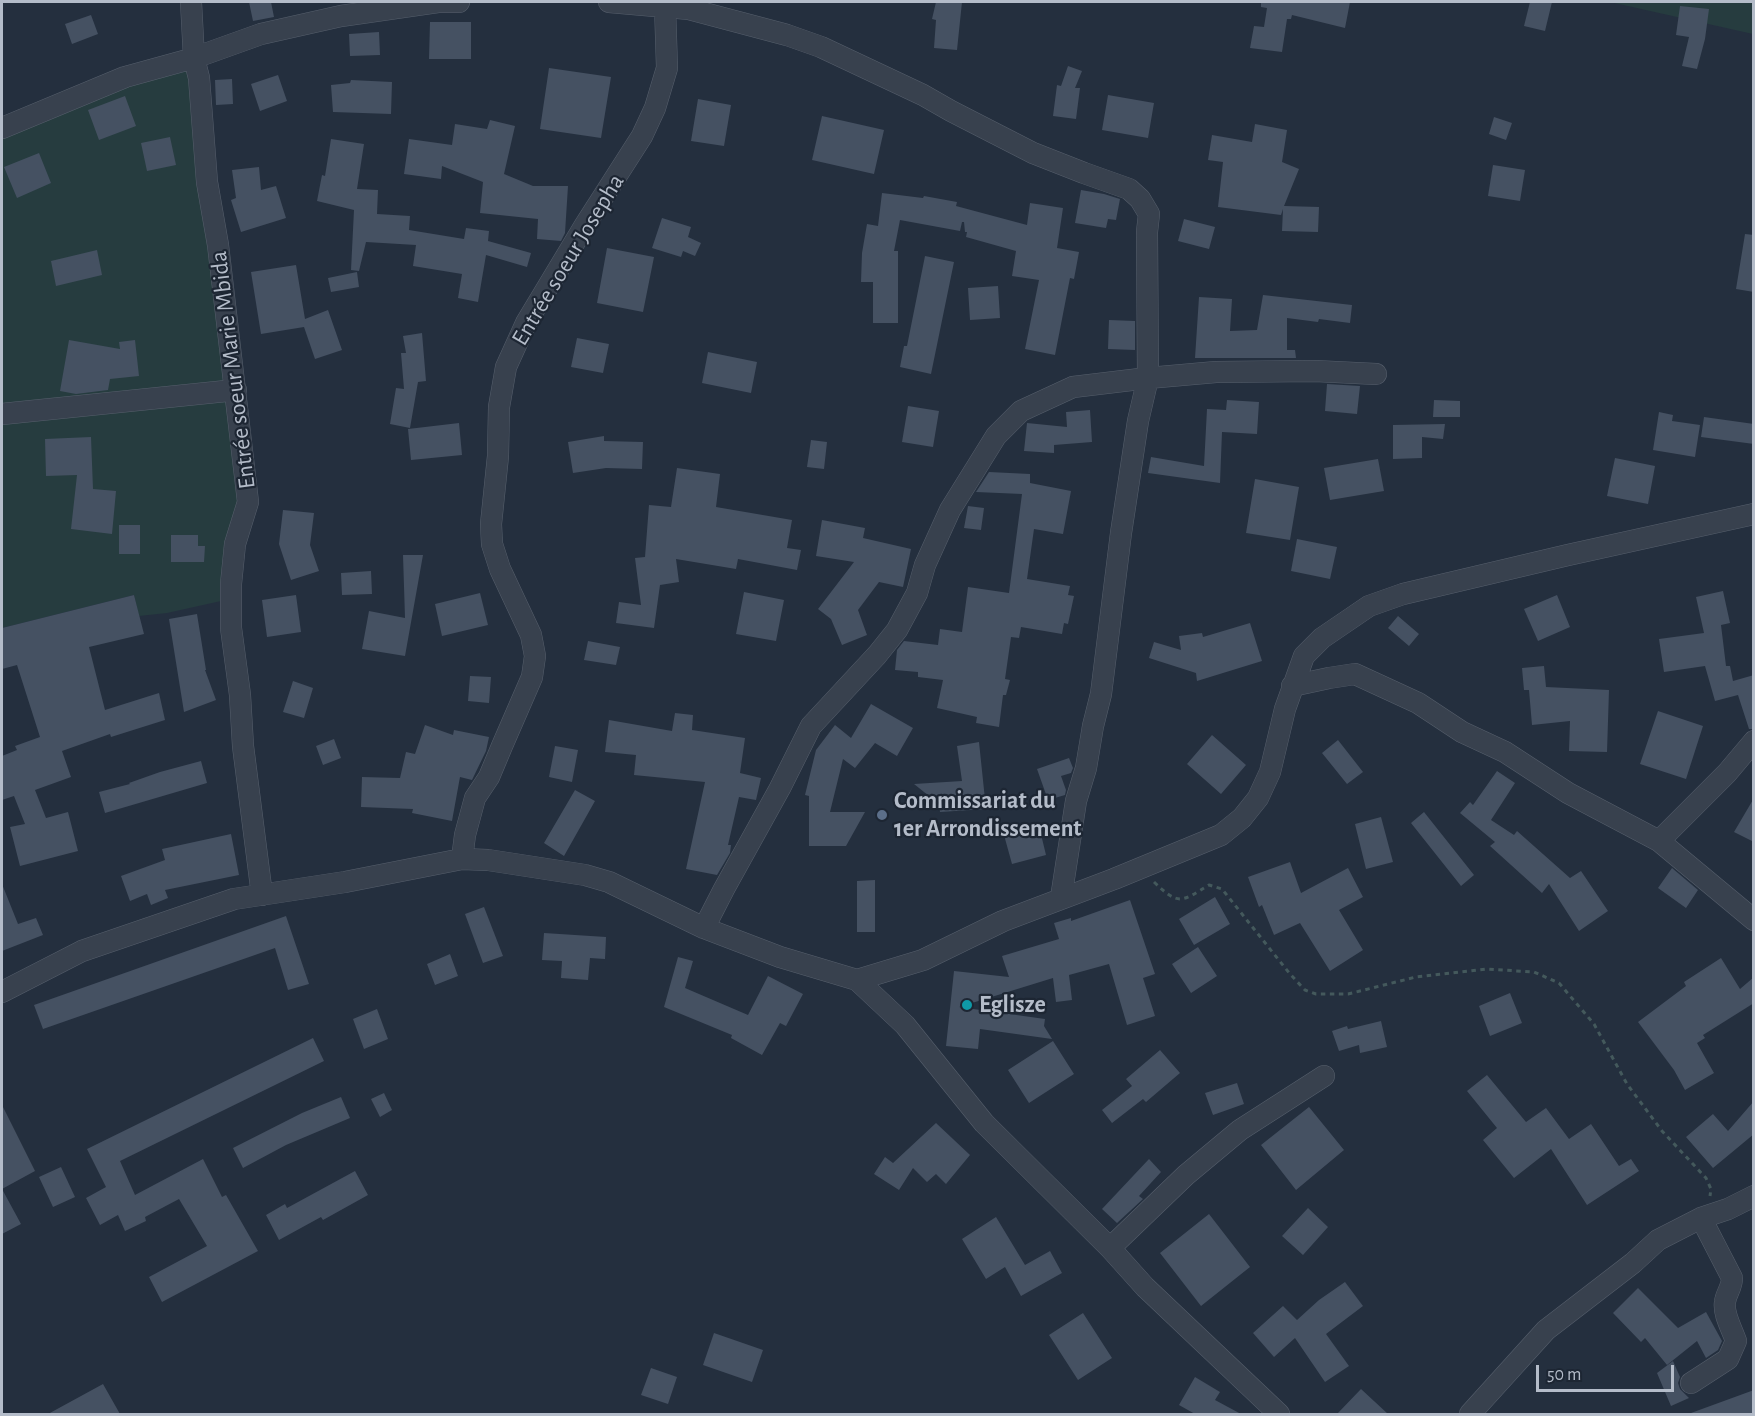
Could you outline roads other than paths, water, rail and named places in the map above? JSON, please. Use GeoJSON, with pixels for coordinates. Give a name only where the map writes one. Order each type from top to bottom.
{"type":"FeatureCollection","features":[{"type":"Feature","properties":{"kind":"street","name":"Entrée soeur Marie Mbida"},"geometry":{"type":"LineString","coordinates":[[191,2],[194,58],[199,78],[207,182],[218,245],[248,502],[235,544],[231,584],[231,628],[262,895]]}},
{"type":"Feature","properties":{"kind":"street"},"geometry":{"type":"LineString","coordinates":[[2,128],[125,77],[194,58],[261,34],[341,16],[438,2],[459,2]]}},
{"type":"Feature","properties":{"kind":"street"},"geometry":{"type":"LineString","coordinates":[[609,2],[665,6],[735,20],[821,47],[923,95],[1033,153],[1129,189],[1140,199],[1149,214],[1148,378],[1138,421],[1121,533],[1101,694],[1086,768],[1076,801],[1061,898]]}},
{"type":"Feature","properties":{"kind":"street","name":"Entrée soeur Josepha"},"geometry":{"type":"LineString","coordinates":[[462,859],[465,835],[475,798],[489,777],[531,677],[535,656],[531,635],[500,569],[492,544],[491,524],[498,456],[499,407],[506,367],[526,323],[642,136],[655,108],[667,68],[665,6]]}},
{"type":"Feature","properties":{"kind":"street"},"geometry":{"type":"LineString","coordinates":[[704,928],[811,726],[897,630],[916,593],[925,565],[950,510],[996,436],[1020,411],[1073,387],[1148,378],[1216,372],[1315,371],[1376,374]]}},
{"type":"Feature","properties":{"kind":"street"},"geometry":{"type":"LineString","coordinates":[[2,414],[236,390]]}},
{"type":"Feature","properties":{"kind":"street"},"geometry":{"type":"LineString","coordinates":[[857,980],[923,960],[1003,921],[1221,835],[1242,818],[1258,798],[1270,772],[1292,686],[1304,656],[1322,638],[1369,606],[1403,594],[1754,514]]}},
{"type":"Feature","properties":{"kind":"street"},"geometry":{"type":"LineString","coordinates":[[1292,686],[1355,674],[1418,703],[1461,732],[1505,752],[1568,793],[1659,841],[1754,920]]}},
{"type":"Feature","properties":{"kind":"street"},"geometry":{"type":"LineString","coordinates":[[1659,841],[1727,773],[1754,741]]}},
{"type":"Feature","properties":{"kind":"street"},"geometry":{"type":"LineString","coordinates":[[2,992],[82,951],[234,899],[345,882],[462,859],[488,860],[585,875],[609,882],[704,928],[780,957],[857,980],[905,1025],[984,1123],[1110,1248],[1145,1287],[1279,1414]]}},
{"type":"Feature","properties":{"kind":"street"},"geometry":{"type":"LineString","coordinates":[[1110,1248],[1186,1175],[1240,1130],[1324,1076]]}},
{"type":"Feature","properties":{"kind":"street"},"geometry":{"type":"LineString","coordinates":[[1470,1414],[1545,1330],[1633,1263],[1658,1240],[1701,1218],[1728,1209],[1754,1196]]}},
{"type":"Feature","properties":{"kind":"street"},"geometry":{"type":"LineString","coordinates":[[1691,1383],[1728,1359],[1736,1341],[1724,1310],[1726,1298],[1732,1287],[1732,1278],[1701,1218]]}},
{"type":"Feature","properties":{"kind":"place","name":"Commissariat du 1er Arrondissement"},"geometry":{"type":"Point","coordinates":[882,815]}},
{"type":"Feature","properties":{"kind":"place","name":"Eglisze"},"geometry":{"type":"Point","coordinates":[967,1005]}}]}
